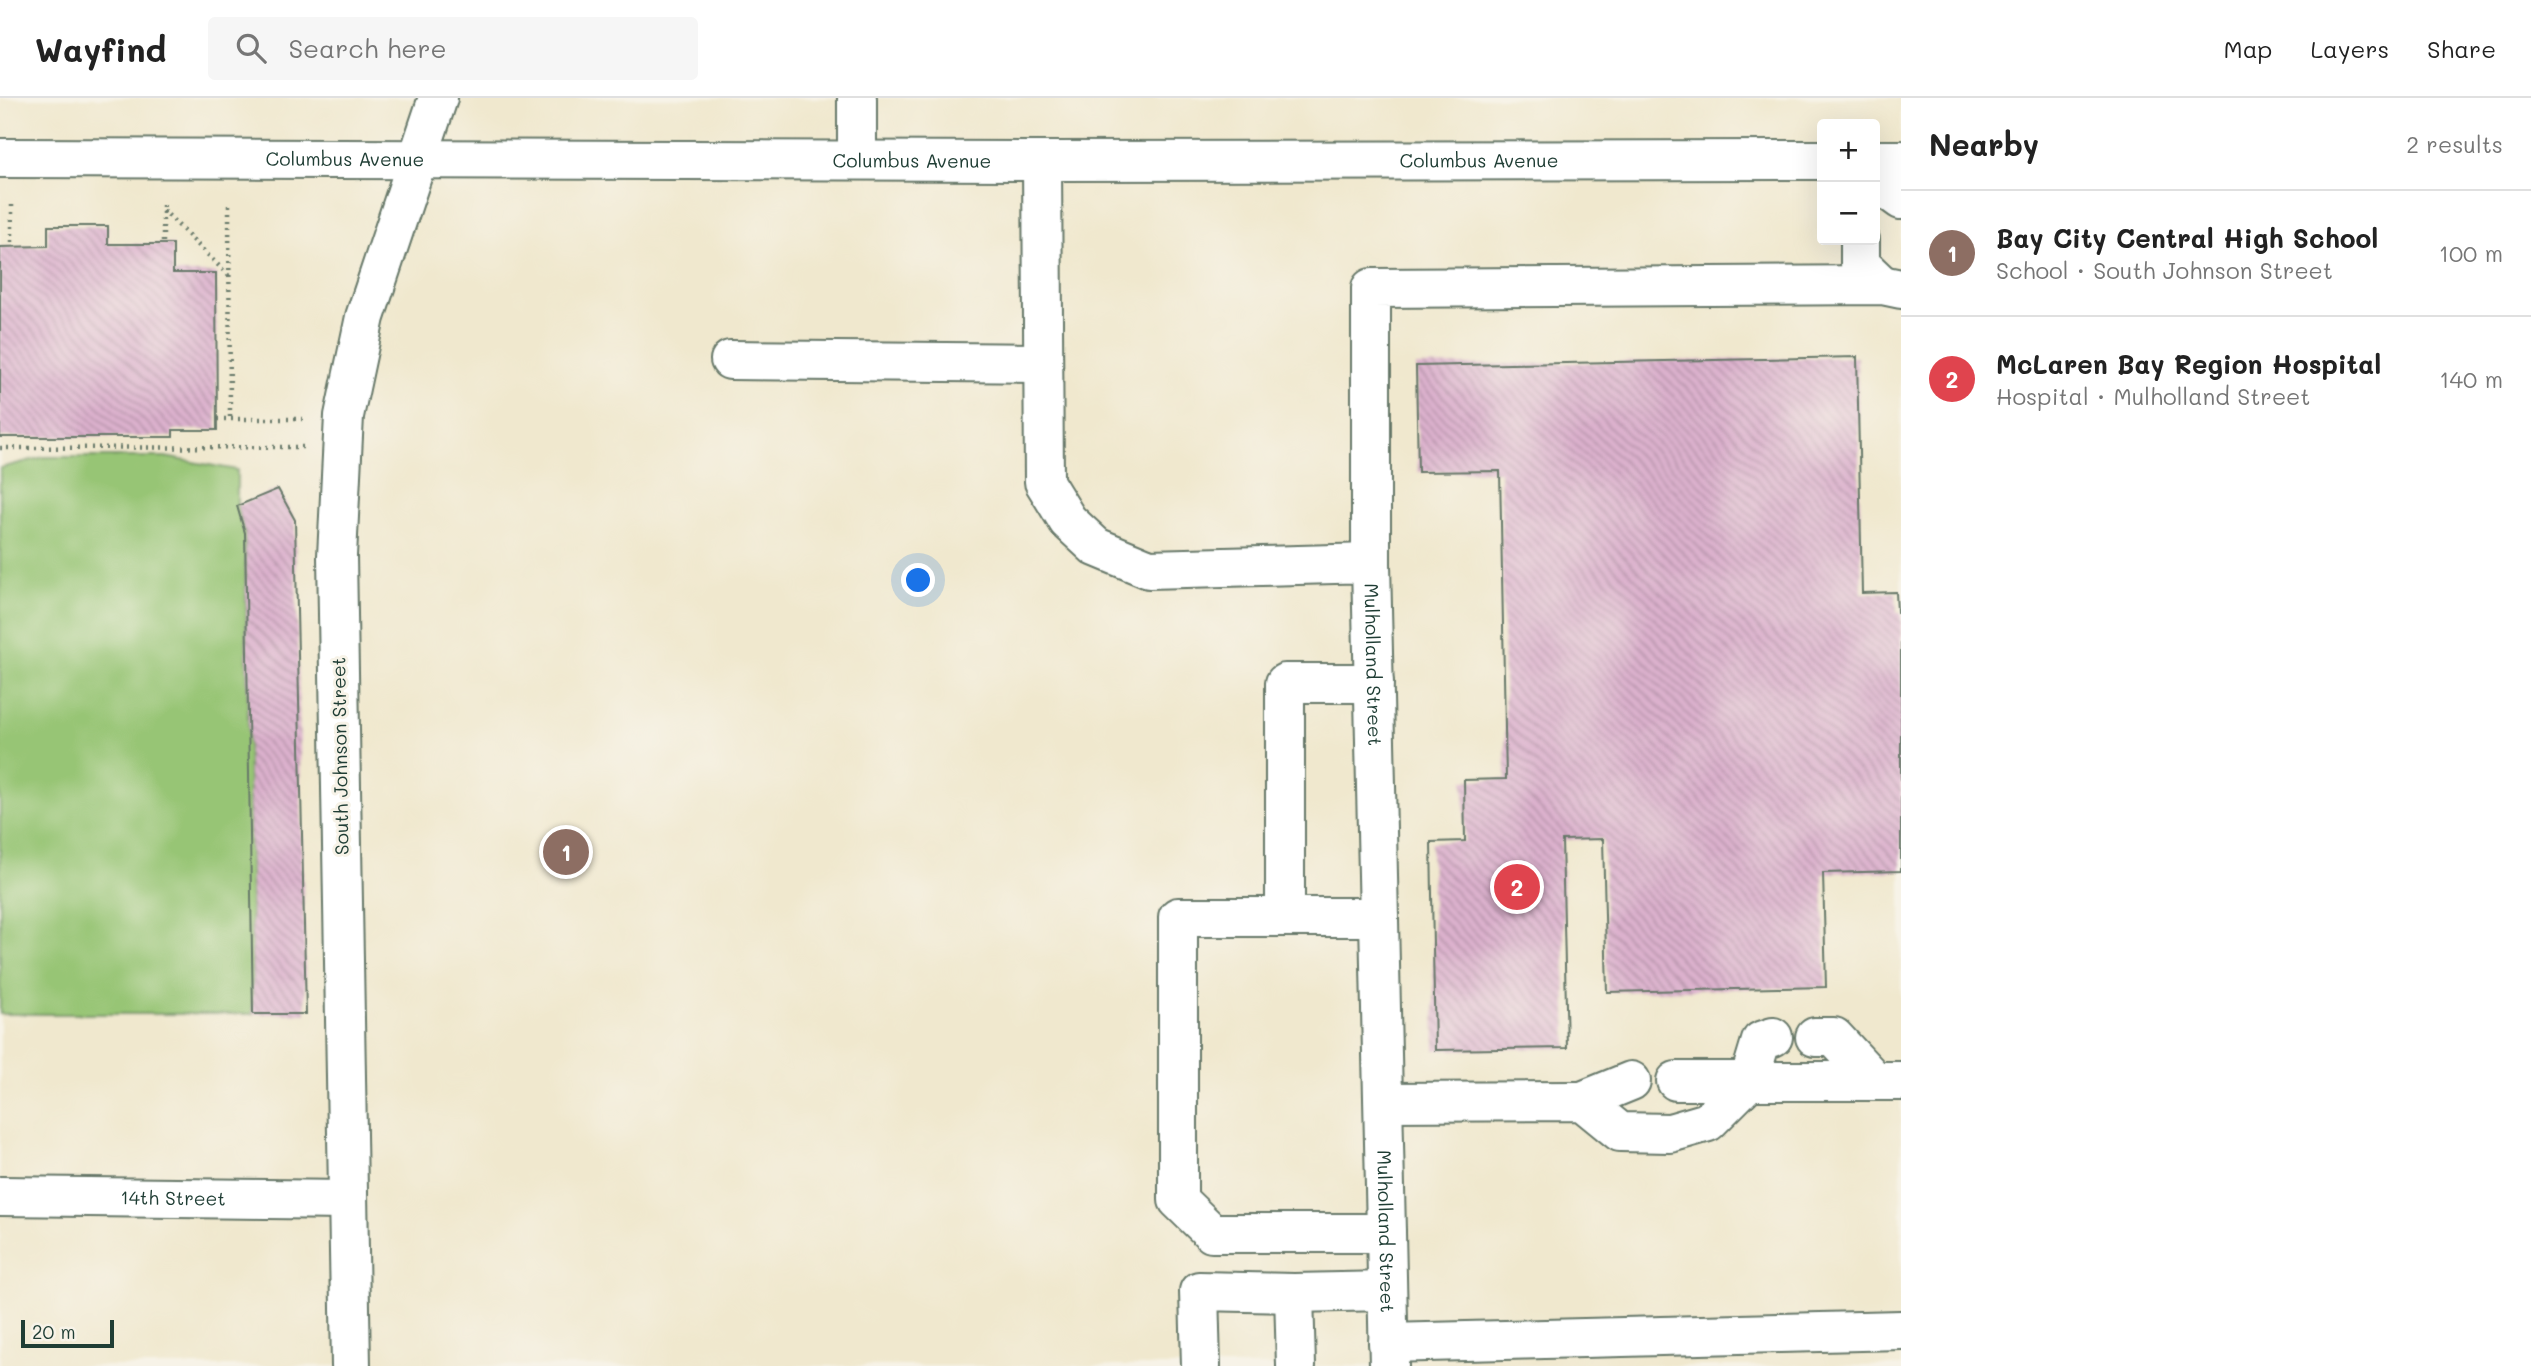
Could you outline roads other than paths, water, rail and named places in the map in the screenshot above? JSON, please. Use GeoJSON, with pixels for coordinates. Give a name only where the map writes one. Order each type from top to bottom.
{"type":"FeatureCollection","features":[{"type":"Feature","properties":{"kind":"street","name":"South Johnson Street"},"geometry":{"type":"LineString","coordinates":[[351,1366],[337,556],[344,416],[365,317],[438,98]]}},
{"type":"Feature","properties":{"kind":"street"},"geometry":{"type":"LineString","coordinates":[[857,98],[857,160]]}},
{"type":"Feature","properties":{"kind":"street","name":"Columbus Avenue"},"geometry":{"type":"LineString","coordinates":[[0,158],[1817,160]]}},
{"type":"Feature","properties":{"kind":"street","name":"Mulholland Street"},"geometry":{"type":"LineString","coordinates":[[1042,161],[1044,482],[1068,521],[1096,547],[1149,569],[1371,563],[1389,1355]]}},
{"type":"Feature","properties":{"kind":"street"},"geometry":{"type":"LineString","coordinates":[[1860,245],[1860,264],[1895,282]]}},
{"type":"Feature","properties":{"kind":"street"},"geometry":{"type":"LineString","coordinates":[[1371,563],[1371,288],[1895,282]]}},
{"type":"Feature","properties":{"kind":"street"},"geometry":{"type":"LineString","coordinates":[[730,360],[1043,363]]}},
{"type":"Feature","properties":{"kind":"street"},"geometry":{"type":"LineString","coordinates":[[1285,918],[1285,683],[1374,683]]}},
{"type":"Feature","properties":{"kind":"street"},"geometry":{"type":"LineString","coordinates":[[1379,918],[1178,918],[1178,1200],[1212,1233],[1386,1233]]}},
{"type":"Feature","properties":{"kind":"street"},"geometry":{"type":"LineString","coordinates":[[1582,1101],[1620,1132],[1670,1132],[1708,1122],[1749,1081],[1761,1041],[1773,1037]]}},
{"type":"Feature","properties":{"kind":"street"},"geometry":{"type":"LineString","coordinates":[[1815,1037],[1834,1037],[1888,1081]]}},
{"type":"Feature","properties":{"kind":"street"},"geometry":{"type":"LineString","coordinates":[[1384,1102],[1582,1101],[1631,1081]]}},
{"type":"Feature","properties":{"kind":"street"},"geometry":{"type":"LineString","coordinates":[[1676,1081],[1888,1081]]}},
{"type":"Feature","properties":{"kind":"street","name":"14th Street"},"geometry":{"type":"LineString","coordinates":[[0,1196],[347,1200]]}},
{"type":"Feature","properties":{"kind":"street"},"geometry":{"type":"LineString","coordinates":[[1201,1366],[1199,1290],[1293,1293],[1387,1291]]}},
{"type":"Feature","properties":{"kind":"street"},"geometry":{"type":"LineString","coordinates":[[1293,1293],[1296,1366]]}},
{"type":"Feature","properties":{"kind":"street"},"geometry":{"type":"LineString","coordinates":[[1389,1355],[1477,1353],[1901,1330]]}},
{"type":"Feature","properties":{"kind":"place","name":"Bay City Central High School"},"geometry":{"type":"Point","coordinates":[566,852]}},
{"type":"Feature","properties":{"kind":"place","name":"McLaren Bay Region Hospital"},"geometry":{"type":"Point","coordinates":[1517,887]}}]}
